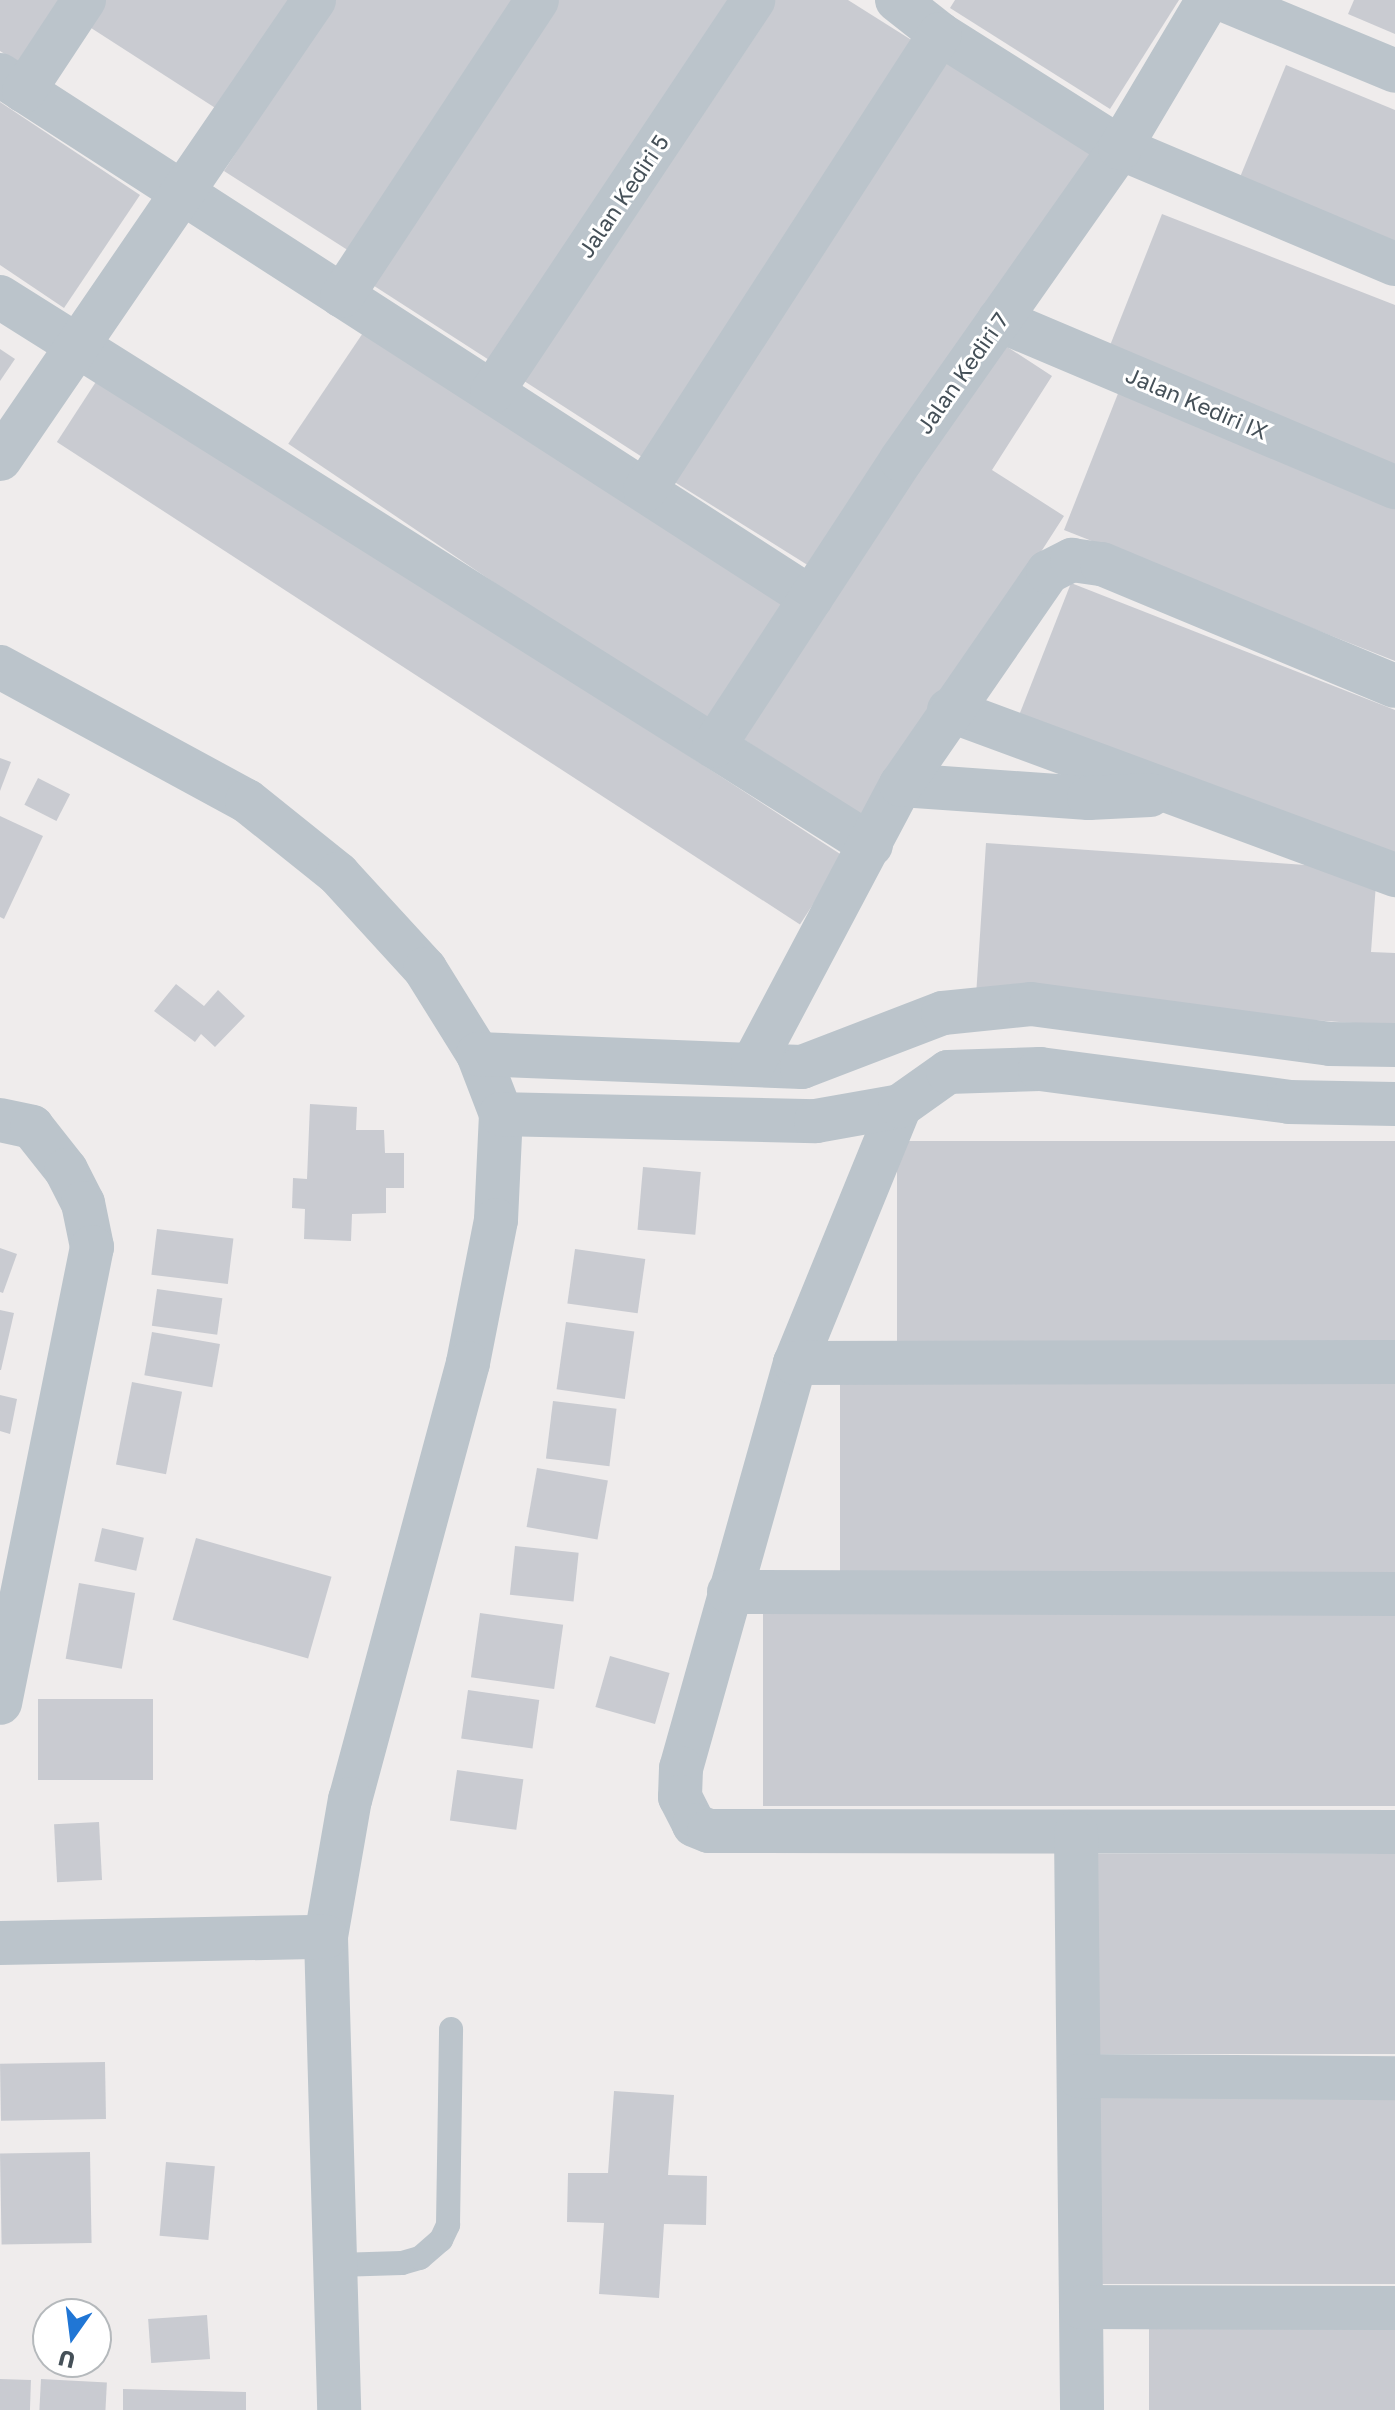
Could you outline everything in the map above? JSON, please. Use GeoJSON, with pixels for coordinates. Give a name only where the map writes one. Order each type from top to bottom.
{"type":"FeatureCollection","features":[{"type":"Feature","properties":{"kind":"street"},"geometry":{"type":"LineString","coordinates":[[84,0],[12,83],[811,598]]}},
{"type":"Feature","properties":{"kind":"street"},"geometry":{"type":"LineString","coordinates":[[0,459],[314,0]]}},
{"type":"Feature","properties":{"kind":"street"},"geometry":{"type":"LineString","coordinates":[[342,296],[537,0]]}},
{"type":"Feature","properties":{"kind":"street","name":"Jalan Kediri 5"},"geometry":{"type":"LineString","coordinates":[[492,392],[753,0]]}},
{"type":"Feature","properties":{"kind":"street","name":"Jalan Kediri 7"},"geometry":{"type":"LineString","coordinates":[[714,746],[999,320],[1120,148],[1208,0]]}},
{"type":"Feature","properties":{"kind":"street"},"geometry":{"type":"LineString","coordinates":[[1224,0],[1395,71]]}},
{"type":"Feature","properties":{"kind":"street"},"geometry":{"type":"LineString","coordinates":[[645,490],[918,11],[1120,148],[1395,264]]}},
{"type":"Feature","properties":{"kind":"street"},"geometry":{"type":"LineString","coordinates":[[0,297],[871,845]]}},
{"type":"Feature","properties":{"kind":"street","name":"Jalan Kediri IX"},"geometry":{"type":"LineString","coordinates":[[999,320],[1395,487]]}},
{"type":"Feature","properties":{"kind":"street"},"geometry":{"type":"LineString","coordinates":[[753,1064],[901,785],[949,710],[1048,572],[1072,560],[1102,564],[1395,686]]}},
{"type":"Feature","properties":{"kind":"street"},"geometry":{"type":"LineString","coordinates":[[0,667],[247,801],[338,874],[425,969],[478,1054],[501,1114],[496,1220],[468,1363],[350,1799],[326,1937],[339,2410]]}},
{"type":"Feature","properties":{"kind":"street"},"geometry":{"type":"LineString","coordinates":[[949,710],[1164,794],[1395,875]]}},
{"type":"Feature","properties":{"kind":"street"},"geometry":{"type":"LineString","coordinates":[[901,785],[1089,798],[1164,794]]}},
{"type":"Feature","properties":{"kind":"street"},"geometry":{"type":"LineString","coordinates":[[478,1054],[802,1067],[943,1013],[1031,1004],[1330,1044],[1395,1045]]}},
{"type":"Feature","properties":{"kind":"street"},"geometry":{"type":"LineString","coordinates":[[501,1114],[816,1121],[900,1106],[948,1072],[1040,1069],[1289,1102],[1395,1104]]}},
{"type":"Feature","properties":{"kind":"street"},"geometry":{"type":"LineString","coordinates":[[900,1106],[795,1363],[729,1592],[681,1768],[680,1797],[694,1825],[709,1831],[1395,1832]]}},
{"type":"Feature","properties":{"kind":"street"},"geometry":{"type":"LineString","coordinates":[[0,1120],[32,1127],[66,1170],[83,1203],[92,1247],[0,1703]]}},
{"type":"Feature","properties":{"kind":"street"},"geometry":{"type":"LineString","coordinates":[[795,1363],[1395,1362]]}},
{"type":"Feature","properties":{"kind":"street"},"geometry":{"type":"LineString","coordinates":[[729,1592],[1395,1594]]}},
{"type":"Feature","properties":{"kind":"street"},"geometry":{"type":"LineString","coordinates":[[1076,1833],[1082,2410]]}},
{"type":"Feature","properties":{"kind":"street"},"geometry":{"type":"LineString","coordinates":[[0,1943],[326,1937]]}},
{"type":"Feature","properties":{"kind":"street"},"geometry":{"type":"LineString","coordinates":[[1079,2076],[1395,2078]]}},
{"type":"Feature","properties":{"kind":"street"},"geometry":{"type":"LineString","coordinates":[[1081,2307],[1395,2308]]}},
{"type":"Feature","properties":{"kind":"lane"},"geometry":{"type":"LineString","coordinates":[[337,2265],[420,2258],[444,2233],[451,2029]]}},
{"type":"Feature","properties":{"kind":"building"},"geometry":{"type":"Polygon","coordinates":[[[0,0],[60,0],[19,63],[0,51],[0,0]]]}},
{"type":"Feature","properties":{"kind":"building"},"geometry":{"type":"Polygon","coordinates":[[[105,0],[291,0],[220,111],[88,26],[105,0]]]}},
{"type":"Feature","properties":{"kind":"building"},"geometry":{"type":"Polygon","coordinates":[[[335,0],[522,0],[357,256],[224,171],[335,0]]]}},
{"type":"Feature","properties":{"kind":"building"},"geometry":{"type":"Polygon","coordinates":[[[549,0],[736,0],[500,367],[368,282],[549,0]]]}},
{"type":"Feature","properties":{"kind":"building"},"geometry":{"type":"Polygon","coordinates":[[[764,0],[848,0],[921,46],[653,464],[521,379],[764,0]]]}},
{"type":"Feature","properties":{"kind":"building"},"geometry":{"type":"Polygon","coordinates":[[[955,0],[1179,0],[1110,109],[950,8],[955,0]]]}},
{"type":"Feature","properties":{"kind":"building"},"geometry":{"type":"Polygon","coordinates":[[[1354,0],[1395,0],[1395,34],[1348,14],[1354,0]]]}},
{"type":"Feature","properties":{"kind":"building"},"geometry":{"type":"Polygon","coordinates":[[[939,47],[1098,147],[829,578],[669,479],[939,47]]]}},
{"type":"Feature","properties":{"kind":"building"},"geometry":{"type":"Polygon","coordinates":[[[1286,65],[1395,110],[1395,246],[1238,182],[1286,65]]]}},
{"type":"Feature","properties":{"kind":"building"},"geometry":{"type":"Polygon","coordinates":[[[0,102],[140,195],[64,308],[0,265],[0,102]]]}},
{"type":"Feature","properties":{"kind":"building"},"geometry":{"type":"Polygon","coordinates":[[[1162,214],[1395,305],[1395,466],[1107,353],[1162,214]]]}},
{"type":"Feature","properties":{"kind":"building"},"geometry":{"type":"Polygon","coordinates":[[[371,321],[795,607],[712,729],[288,444],[371,321]]]}},
{"type":"Feature","properties":{"kind":"building"},"geometry":{"type":"Polygon","coordinates":[[[992,337],[1052,376],[992,470],[1064,516],[869,820],[737,735],[992,337]]]}},
{"type":"Feature","properties":{"kind":"building"},"geometry":{"type":"Polygon","coordinates":[[[0,349],[15,359],[0,381],[0,349]]]}},
{"type":"Feature","properties":{"kind":"building"},"geometry":{"type":"Polygon","coordinates":[[[101,374],[844,857],[800,924],[57,442],[101,374]]]}},
{"type":"Feature","properties":{"kind":"building"},"geometry":{"type":"Polygon","coordinates":[[[1119,391],[1395,499],[1395,661],[1064,530],[1119,391]]]}},
{"type":"Feature","properties":{"kind":"building"},"geometry":{"type":"Polygon","coordinates":[[[1071,583],[1395,710],[1395,872],[1016,723],[1071,583]]]}},
{"type":"Feature","properties":{"kind":"building"},"geometry":{"type":"Polygon","coordinates":[[[0,758],[11,762],[0,791],[0,758]]]}},
{"type":"Feature","properties":{"kind":"building"},"geometry":{"type":"Polygon","coordinates":[[[38,778],[70,794],[56,821],[24,805],[38,778]]]}},
{"type":"Feature","properties":{"kind":"building"},"geometry":{"type":"Polygon","coordinates":[[[0,816],[43,836],[4,919],[0,917],[0,816]]]}},
{"type":"Feature","properties":{"kind":"building"},"geometry":{"type":"Polygon","coordinates":[[[986,843],[1377,870],[1371,952],[1395,953],[1395,1026],[976,996],[986,843]]]}},
{"type":"Feature","properties":{"kind":"building"},"geometry":{"type":"Polygon","coordinates":[[[176,984],[204,1006],[218,990],[245,1016],[215,1047],[201,1034],[195,1042],[154,1011],[176,984]]]}},
{"type":"Feature","properties":{"kind":"building"},"geometry":{"type":"Polygon","coordinates":[[[310,1104],[357,1107],[356,1130],[384,1130],[385,1153],[404,1153],[404,1188],[386,1188],[386,1213],[352,1214],[351,1241],[304,1239],[305,1209],[292,1208],[293,1178],[307,1179],[310,1104]]]}},
{"type":"Feature","properties":{"kind":"building"},"geometry":{"type":"Polygon","coordinates":[[[897,1141],[1395,1141],[1395,1341],[897,1341],[897,1141]]]}},
{"type":"Feature","properties":{"kind":"building"},"geometry":{"type":"Polygon","coordinates":[[[643,1167],[701,1172],[695,1235],[638,1230],[643,1167]]]}},
{"type":"Feature","properties":{"kind":"building"},"geometry":{"type":"Polygon","coordinates":[[[157,1229],[233,1238],[228,1284],[151,1275],[157,1229]]]}},
{"type":"Feature","properties":{"kind":"building"},"geometry":{"type":"Polygon","coordinates":[[[0,1248],[17,1254],[3,1293],[0,1292],[0,1248]]]}},
{"type":"Feature","properties":{"kind":"building"},"geometry":{"type":"Polygon","coordinates":[[[575,1249],[645,1259],[638,1313],[567,1303],[575,1249]]]}},
{"type":"Feature","properties":{"kind":"building"},"geometry":{"type":"Polygon","coordinates":[[[157,1289],[222,1298],[217,1335],[152,1326],[157,1289]]]}},
{"type":"Feature","properties":{"kind":"building"},"geometry":{"type":"Polygon","coordinates":[[[0,1310],[14,1313],[1,1370],[0,1370],[0,1310]]]}},
{"type":"Feature","properties":{"kind":"building"},"geometry":{"type":"Polygon","coordinates":[[[566,1322],[634,1332],[625,1399],[557,1389],[566,1322]]]}},
{"type":"Feature","properties":{"kind":"building"},"geometry":{"type":"Polygon","coordinates":[[[152,1332],[220,1344],[212,1387],[144,1375],[152,1332]]]}},
{"type":"Feature","properties":{"kind":"building"},"geometry":{"type":"Polygon","coordinates":[[[840,1375],[1395,1375],[1395,1575],[840,1575],[840,1375]]]}},
{"type":"Feature","properties":{"kind":"building"},"geometry":{"type":"Polygon","coordinates":[[[132,1382],[182,1392],[166,1474],[116,1464],[132,1382]]]}},
{"type":"Feature","properties":{"kind":"building"},"geometry":{"type":"Polygon","coordinates":[[[0,1395],[17,1399],[10,1434],[0,1431],[0,1395]]]}},
{"type":"Feature","properties":{"kind":"building"},"geometry":{"type":"Polygon","coordinates":[[[553,1401],[617,1409],[609,1466],[546,1459],[553,1401]]]}},
{"type":"Feature","properties":{"kind":"building"},"geometry":{"type":"Polygon","coordinates":[[[537,1468],[608,1481],[597,1540],[527,1527],[537,1468]]]}},
{"type":"Feature","properties":{"kind":"building"},"geometry":{"type":"Polygon","coordinates":[[[102,1528],[144,1538],[136,1571],[94,1561],[102,1528]]]}},
{"type":"Feature","properties":{"kind":"building"},"geometry":{"type":"Polygon","coordinates":[[[196,1538],[332,1577],[308,1659],[173,1620],[196,1538]]]}},
{"type":"Feature","properties":{"kind":"building"},"geometry":{"type":"Polygon","coordinates":[[[515,1546],[579,1553],[574,1601],[510,1595],[515,1546]]]}},
{"type":"Feature","properties":{"kind":"building"},"geometry":{"type":"Polygon","coordinates":[[[79,1583],[135,1593],[122,1669],[66,1659],[79,1583]]]}},
{"type":"Feature","properties":{"kind":"building"},"geometry":{"type":"Polygon","coordinates":[[[763,1607],[1395,1607],[1395,1806],[763,1806],[763,1607]]]}},
{"type":"Feature","properties":{"kind":"building"},"geometry":{"type":"Polygon","coordinates":[[[480,1613],[563,1625],[554,1689],[471,1677],[480,1613]]]}},
{"type":"Feature","properties":{"kind":"building"},"geometry":{"type":"Polygon","coordinates":[[[610,1656],[670,1673],[655,1724],[595,1707],[610,1656]]]}},
{"type":"Feature","properties":{"kind":"building"},"geometry":{"type":"Polygon","coordinates":[[[468,1690],[539,1700],[532,1749],[461,1739],[468,1690]]]}},
{"type":"Feature","properties":{"kind":"building"},"geometry":{"type":"Polygon","coordinates":[[[38,1699],[153,1699],[153,1780],[38,1780],[38,1699]]]}},
{"type":"Feature","properties":{"kind":"building"},"geometry":{"type":"Polygon","coordinates":[[[457,1770],[523,1779],[516,1830],[450,1821],[457,1770]]]}},
{"type":"Feature","properties":{"kind":"building"},"geometry":{"type":"Polygon","coordinates":[[[99,1822],[102,1880],[57,1882],[54,1824],[99,1822]]]}},
{"type":"Feature","properties":{"kind":"building"},"geometry":{"type":"Polygon","coordinates":[[[1094,1854],[1395,1854],[1395,2054],[1094,2054],[1094,1854]]]}},
{"type":"Feature","properties":{"kind":"building"},"geometry":{"type":"Polygon","coordinates":[[[105,2062],[106,2119],[1,2121],[0,2064],[105,2062]]]}},
{"type":"Feature","properties":{"kind":"building"},"geometry":{"type":"Polygon","coordinates":[[[1089,2084],[1395,2084],[1395,2284],[1089,2284],[1089,2084]]]}},
{"type":"Feature","properties":{"kind":"building"},"geometry":{"type":"Polygon","coordinates":[[[614,2091],[674,2095],[668,2175],[707,2176],[706,2225],[664,2224],[659,2298],[599,2294],[604,2223],[567,2222],[568,2173],[608,2173],[614,2091]]]}},
{"type":"Feature","properties":{"kind":"building"},"geometry":{"type":"Polygon","coordinates":[[[90,2152],[92,2243],[2,2245],[0,2154],[90,2152]]]}},
{"type":"Feature","properties":{"kind":"building"},"geometry":{"type":"Polygon","coordinates":[[[166,2162],[215,2166],[208,2240],[160,2236],[166,2162]]]}},
{"type":"Feature","properties":{"kind":"building"},"geometry":{"type":"Polygon","coordinates":[[[207,2315],[210,2359],[151,2363],[148,2319],[207,2315]]]}},
{"type":"Feature","properties":{"kind":"building"},"geometry":{"type":"Polygon","coordinates":[[[1149,2327],[1395,2327],[1395,2410],[1149,2410],[1149,2327]]]}},
{"type":"Feature","properties":{"kind":"building"},"geometry":{"type":"Polygon","coordinates":[[[0,2379],[31,2380],[30,2410],[0,2410],[0,2379]]]}},
{"type":"Feature","properties":{"kind":"building"},"geometry":{"type":"Polygon","coordinates":[[[41,2379],[107,2382],[105,2410],[39,2410],[41,2379]]]}},
{"type":"Feature","properties":{"kind":"building"},"geometry":{"type":"Polygon","coordinates":[[[123,2389],[246,2392],[246,2410],[123,2410],[123,2389]]]}}]}
